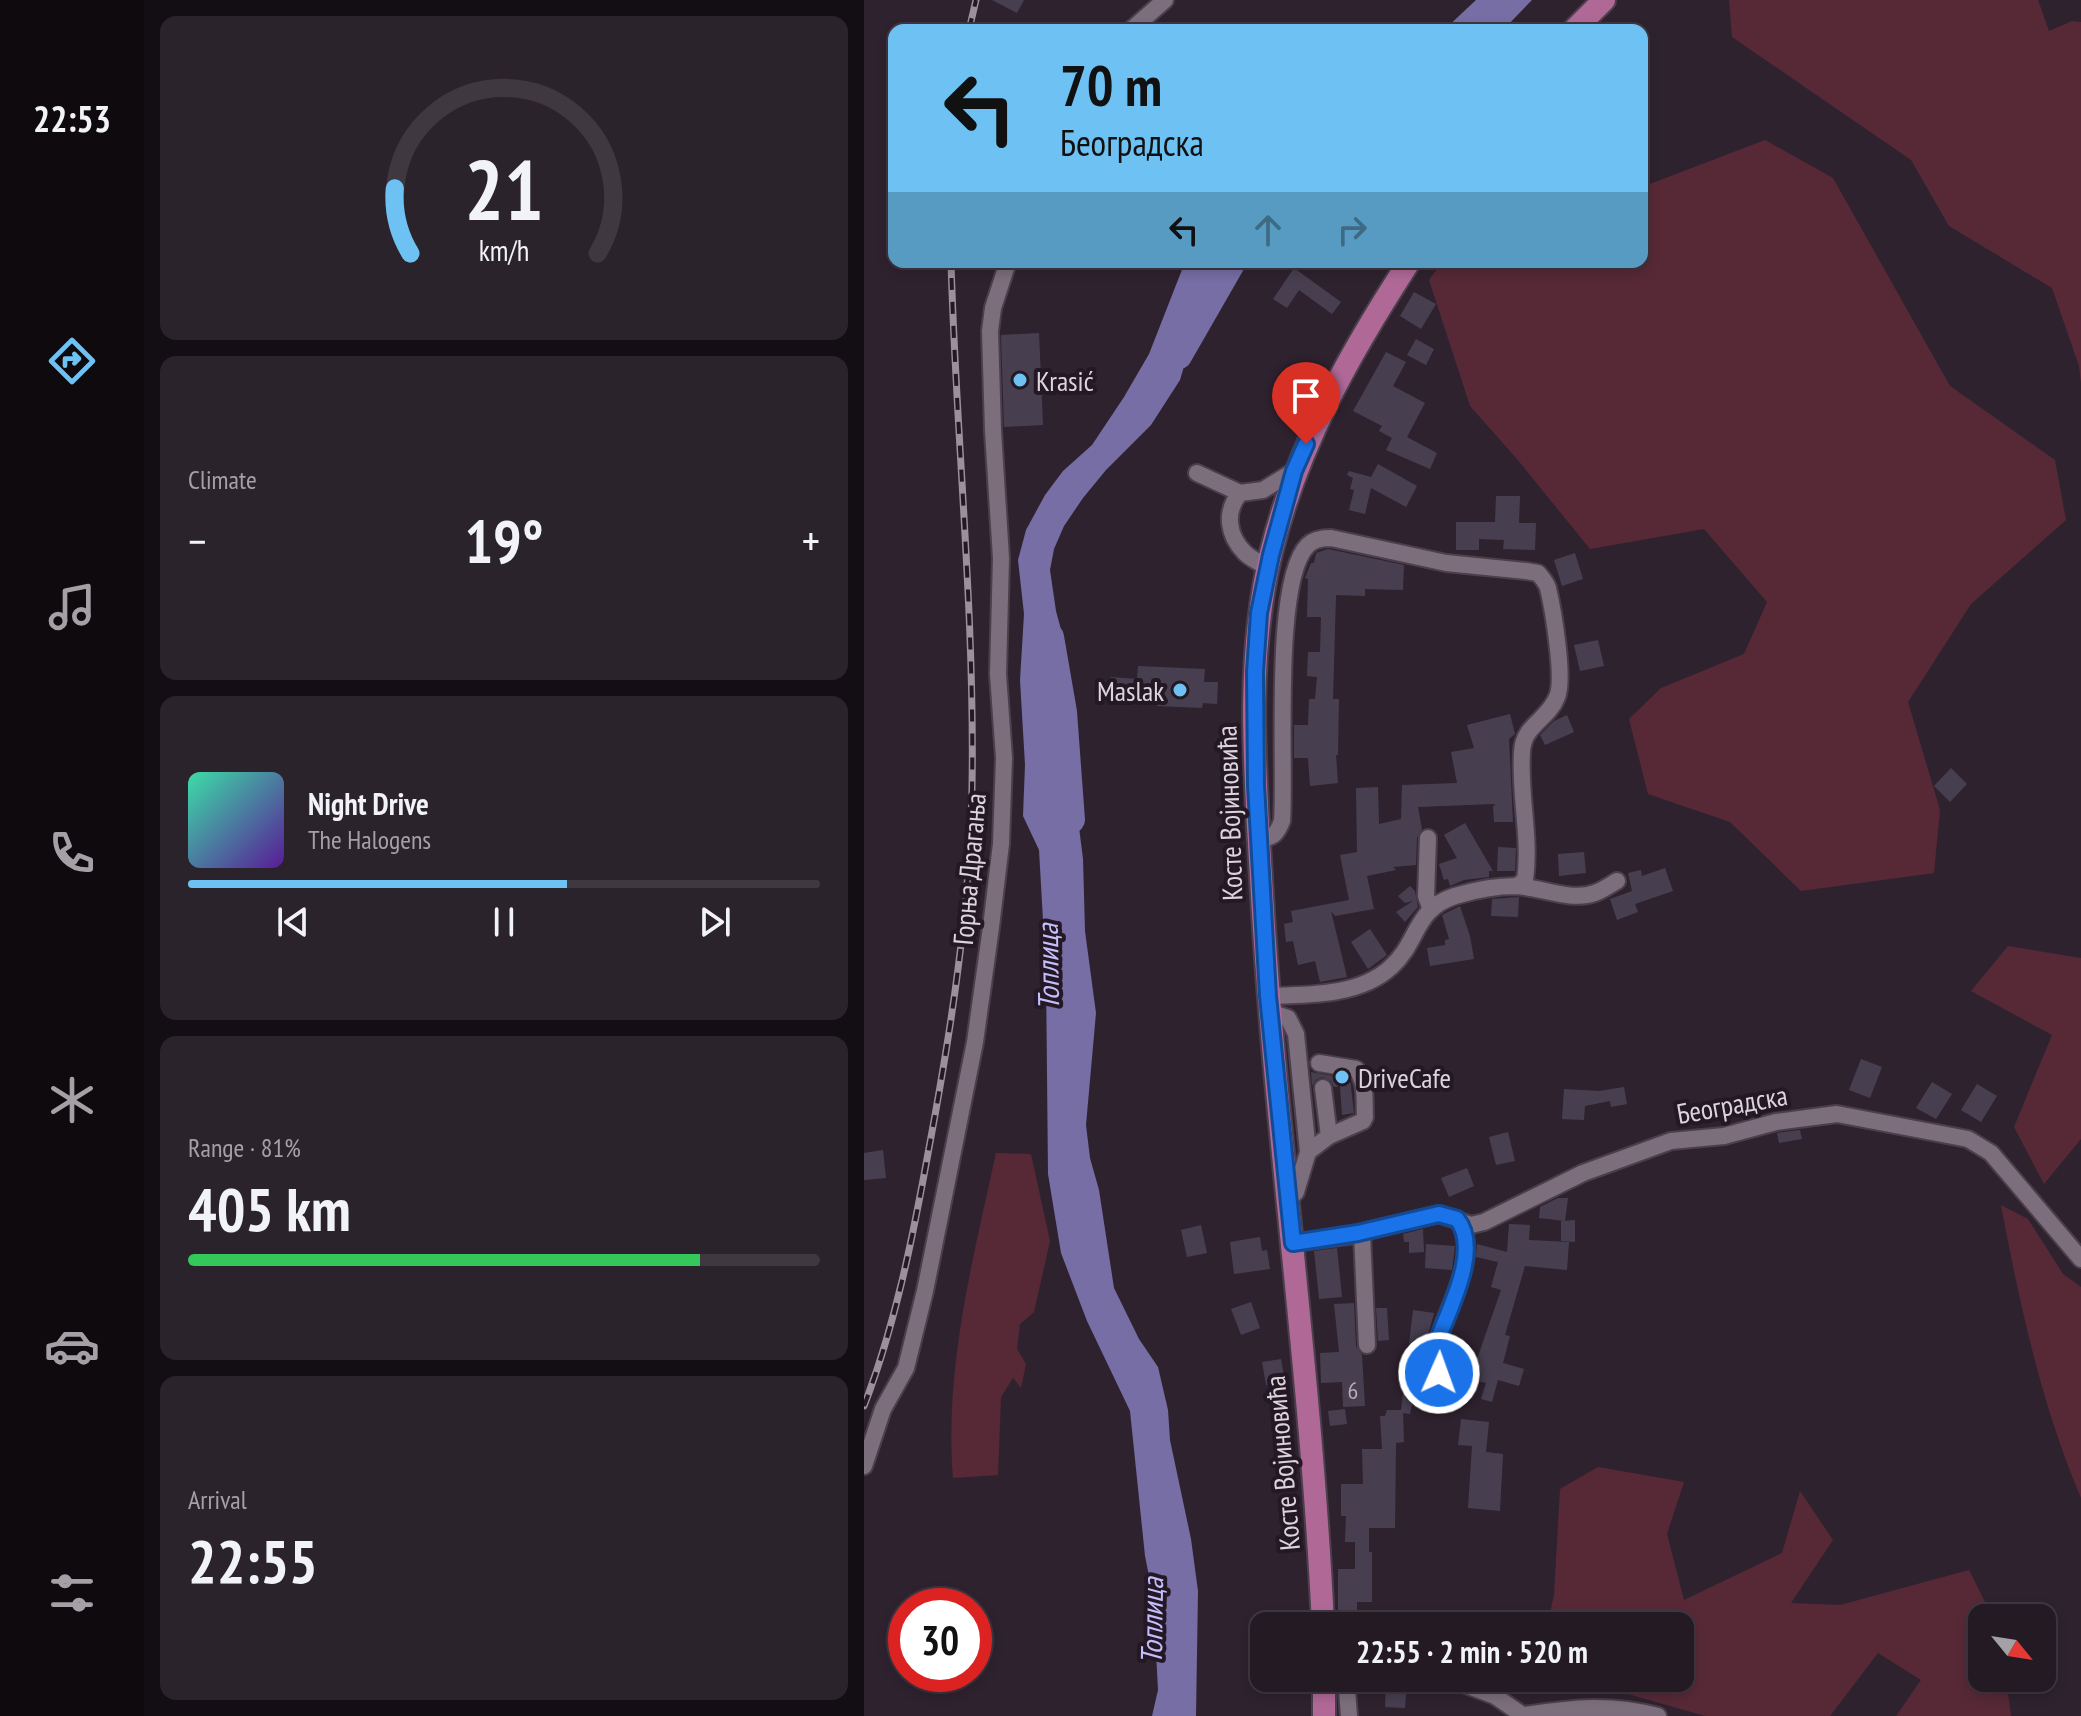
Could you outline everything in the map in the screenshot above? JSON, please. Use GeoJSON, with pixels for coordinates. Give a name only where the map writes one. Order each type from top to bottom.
{"type":"FeatureCollection","features":[{"type":"Feature","properties":{"kind":"main road"},"geometry":{"type":"LineString","coordinates":[[1580,24],[1604,0]]}},
{"type":"Feature","properties":{"kind":"main road","name":"Косте Војиновића"},"geometry":{"type":"LineString","coordinates":[[1322,1612],[1293,1243],[1269,1004],[1256,785],[1255,650],[1268,568],[1294,471],[1346,363],[1405,268]]}},
{"type":"Feature","properties":{"kind":"main road"},"geometry":{"type":"LineString","coordinates":[[1324,1692],[1324,1716]]}},
{"type":"Feature","properties":{"kind":"street"},"geometry":{"type":"LineString","coordinates":[[1138,24],[1165,0]]}},
{"type":"Feature","properties":{"kind":"street","name":"Горња Драгања"},"geometry":{"type":"LineString","coordinates":[[864,1466],[883,1409],[906,1368],[925,1291],[975,1042],[1001,844],[1004,758],[998,674],[1001,558],[990,331],[993,308],[1006,268]]}},
{"type":"Feature","properties":{"kind":"street"},"geometry":{"type":"LineString","coordinates":[[1197,473],[1240,493],[1263,490],[1294,471]]}},
{"type":"Feature","properties":{"kind":"street"},"geometry":{"type":"LineString","coordinates":[[1240,493],[1232,505],[1228,523],[1245,553],[1268,568]]}},
{"type":"Feature","properties":{"kind":"street"},"geometry":{"type":"LineString","coordinates":[[1259,839],[1271,838],[1278,832],[1282,821],[1282,689],[1288,602],[1300,557],[1306,547],[1321,538],[1331,538],[1446,563],[1538,573],[1548,588],[1561,672],[1559,696],[1524,738],[1522,781],[1529,854],[1525,880],[1517,886]]}},
{"type":"Feature","properties":{"kind":"street"},"geometry":{"type":"LineString","coordinates":[[1428,838],[1426,896],[1430,907]]}},
{"type":"Feature","properties":{"kind":"street"},"geometry":{"type":"LineString","coordinates":[[1269,1004],[1368,984],[1392,966],[1410,943],[1430,907],[1451,898],[1485,888],[1517,886],[1578,896],[1593,894],[1617,881]]}},
{"type":"Feature","properties":{"kind":"street"},"geometry":{"type":"LineString","coordinates":[[1269,1004],[1288,1018],[1321,1074],[1329,1136]]}},
{"type":"Feature","properties":{"kind":"street","name":"Косте Војиновића"},"geometry":{"type":"LineString","coordinates":[[1289,1200],[1295,1195],[1308,1152],[1296,1034]]}},
{"type":"Feature","properties":{"kind":"street"},"geometry":{"type":"LineString","coordinates":[[1308,1152],[1329,1136],[1363,1121],[1365,1117],[1364,1088],[1356,1069],[1321,1074]]}},
{"type":"Feature","properties":{"kind":"street","name":"Београдска"},"geometry":{"type":"LineString","coordinates":[[1293,1243],[1358,1233],[1439,1214],[1471,1225],[1484,1222],[1583,1173],[1671,1141],[1724,1136],[1776,1122],[1837,1114],[1968,1139],[1991,1153],[2081,1259]]}},
{"type":"Feature","properties":{"kind":"street"},"geometry":{"type":"LineString","coordinates":[[1444,1386],[1436,1363],[1436,1349],[1463,1269],[1466,1247],[1466,1234],[1457,1219]]}},
{"type":"Feature","properties":{"kind":"street"},"geometry":{"type":"LineString","coordinates":[[1358,1233],[1363,1237],[1367,1345]]}},
{"type":"Feature","properties":{"kind":"street"},"geometry":{"type":"LineString","coordinates":[[864,1408],[883,1409]]}},
{"type":"Feature","properties":{"kind":"street"},"geometry":{"type":"LineString","coordinates":[[1347,1692],[1349,1716]]}},
{"type":"Feature","properties":{"kind":"street"},"geometry":{"type":"LineString","coordinates":[[1484,1692],[1524,1716],[1583,1706],[1640,1711],[1658,1716]]}},
{"type":"Feature","properties":{"kind":"shaded area"},"geometry":{"type":"Polygon","coordinates":[[[1729,0],[2038,0],[2049,31],[2072,21],[2081,22],[2081,383],[2079,366],[2052,288],[1949,226],[1911,160],[1732,37],[1729,0]]]}},
{"type":"Feature","properties":{"kind":"shaded area"},"geometry":{"type":"Polygon","coordinates":[[[1765,140],[1833,178],[1950,386],[2055,460],[2066,520],[1971,604],[1908,702],[1940,810],[1934,873],[1801,891],[1730,822],[1648,794],[1629,719],[1661,688],[1744,654],[1767,602],[1704,529],[1590,549],[1470,406],[1429,280],[1438,268],[1648,268],[1648,185],[1765,140]]]}},
{"type":"Feature","properties":{"kind":"shaded area"},"geometry":{"type":"Polygon","coordinates":[[[2008,946],[2081,958],[2081,1139],[2044,1184],[2014,1127],[2052,1035],[1971,991],[2008,946]]]}},
{"type":"Feature","properties":{"kind":"shaded area"},"geometry":{"type":"Polygon","coordinates":[[[996,1153],[1031,1154],[1050,1241],[1034,1312],[1020,1324],[1017,1349],[1026,1364],[1021,1388],[1013,1378],[1001,1397],[998,1475],[953,1478],[953,1396],[962,1314],[996,1153]]]}},
{"type":"Feature","properties":{"kind":"shaded area"},"geometry":{"type":"Polygon","coordinates":[[[2001,1205],[2028,1219],[2063,1274],[2081,1287],[2081,1498],[2054,1426],[2033,1354],[2001,1205]]]}},
{"type":"Feature","properties":{"kind":"shaded area"},"geometry":{"type":"Polygon","coordinates":[[[1598,1467],[1684,1482],[1667,1534],[1684,1600],[1782,1553],[1800,1491],[1833,1540],[1791,1603],[1840,1605],[1969,1570],[1986,1604],[1968,1604],[1968,1692],[2008,1692],[2011,1716],[1896,1716],[1921,1680],[1878,1653],[1830,1716],[1705,1716],[1621,1692],[1694,1692],[1694,1612],[1550,1612],[1554,1595],[1560,1489],[1598,1467]]]}},
{"type":"Feature","properties":{"kind":"water"},"geometry":{"type":"Polygon","coordinates":[[[1476,0],[1532,0],[1509,24],[1450,24],[1476,0]]]}},
{"type":"Feature","properties":{"kind":"water"},"geometry":{"type":"Polygon","coordinates":[[[1183,268],[1222,268],[1204,298],[1180,380],[1151,425],[1083,498],[1064,526],[1054,549],[1050,570],[1066,648],[1055,678],[1058,720],[1065,774],[1077,811],[1083,859],[1085,931],[1096,1013],[1086,1125],[1090,1158],[1099,1190],[1114,1288],[1139,1339],[1158,1367],[1168,1410],[1170,1440],[1191,1539],[1198,1591],[1196,1716],[1152,1716],[1158,1690],[1153,1596],[1145,1556],[1130,1411],[1087,1321],[1061,1253],[1048,1174],[1046,973],[1039,850],[1023,816],[1025,765],[1020,680],[1024,614],[1018,560],[1026,530],[1045,495],[1063,471],[1092,445],[1149,354],[1183,268]]]}},
{"type":"Feature","properties":{"kind":"building"},"geometry":{"type":"Polygon","coordinates":[[[992,0],[1024,0],[1017,13],[992,0]]]}},
{"type":"Feature","properties":{"kind":"building"},"geometry":{"type":"Polygon","coordinates":[[[1294,268],[1341,302],[1332,314],[1299,290],[1287,308],[1273,299],[1294,268]]]}},
{"type":"Feature","properties":{"kind":"building"},"geometry":{"type":"Polygon","coordinates":[[[1414,292],[1436,304],[1421,329],[1400,316],[1414,292]]]}},
{"type":"Feature","properties":{"kind":"building","name":"Krasić"},"geometry":{"type":"Polygon","coordinates":[[[1039,333],[1043,425],[1004,427],[1001,335],[1039,333]]]}},
{"type":"Feature","properties":{"kind":"building"},"geometry":{"type":"Polygon","coordinates":[[[1416,339],[1434,349],[1426,365],[1407,355],[1416,339]]]}},
{"type":"Feature","properties":{"kind":"building"},"geometry":{"type":"Polygon","coordinates":[[[1386,352],[1406,362],[1393,386],[1425,403],[1407,437],[1437,453],[1430,469],[1386,450],[1392,438],[1379,431],[1382,426],[1353,411],[1386,352]]]}},
{"type":"Feature","properties":{"kind":"building"},"geometry":{"type":"Polygon","coordinates":[[[1378,464],[1417,486],[1406,507],[1371,488],[1365,514],[1349,510],[1354,490],[1350,489],[1353,478],[1347,475],[1349,471],[1371,477],[1378,464]]]}},
{"type":"Feature","properties":{"kind":"building"},"geometry":{"type":"Polygon","coordinates":[[[1496,496],[1520,496],[1519,523],[1536,523],[1535,550],[1503,549],[1504,540],[1479,539],[1479,550],[1456,550],[1456,522],[1495,522],[1496,496]]]}},
{"type":"Feature","properties":{"kind":"building"},"geometry":{"type":"Polygon","coordinates":[[[1328,549],[1404,565],[1403,590],[1365,589],[1365,596],[1336,595],[1333,699],[1339,699],[1338,783],[1310,786],[1308,758],[1294,758],[1294,725],[1308,725],[1309,699],[1315,699],[1317,677],[1307,676],[1308,652],[1320,652],[1321,617],[1307,617],[1308,579],[1305,578],[1316,553],[1328,549]]]}},
{"type":"Feature","properties":{"kind":"building"},"geometry":{"type":"Polygon","coordinates":[[[1575,553],[1583,579],[1562,586],[1554,560],[1575,553]]]}},
{"type":"Feature","properties":{"kind":"building"},"geometry":{"type":"Polygon","coordinates":[[[1598,640],[1604,666],[1580,671],[1574,645],[1598,640]]]}},
{"type":"Feature","properties":{"kind":"building"},"geometry":{"type":"Polygon","coordinates":[[[1138,666],[1205,669],[1204,682],[1218,682],[1217,704],[1203,703],[1202,708],[1157,706],[1158,692],[1110,689],[1110,677],[1137,679],[1138,666]]]}},
{"type":"Feature","properties":{"kind":"building"},"geometry":{"type":"Polygon","coordinates":[[[1510,714],[1515,734],[1509,739],[1513,822],[1494,822],[1493,806],[1496,805],[1493,804],[1418,807],[1422,829],[1417,838],[1416,865],[1393,867],[1396,870],[1367,876],[1374,909],[1335,916],[1331,911],[1347,977],[1320,982],[1315,961],[1298,965],[1293,941],[1286,942],[1284,924],[1293,922],[1291,911],[1349,900],[1340,855],[1357,852],[1356,788],[1378,787],[1379,824],[1401,819],[1402,785],[1457,783],[1451,752],[1474,748],[1467,725],[1510,714]]]}},
{"type":"Feature","properties":{"kind":"building"},"geometry":{"type":"Polygon","coordinates":[[[1567,715],[1574,732],[1545,745],[1540,735],[1554,721],[1567,715]]]}},
{"type":"Feature","properties":{"kind":"building"},"geometry":{"type":"Polygon","coordinates":[[[1951,768],[1967,784],[1950,802],[1934,786],[1951,768]]]}},
{"type":"Feature","properties":{"kind":"building"},"geometry":{"type":"Polygon","coordinates":[[[1465,823],[1493,871],[1489,871],[1489,877],[1464,880],[1450,886],[1448,879],[1444,880],[1439,864],[1457,858],[1444,835],[1465,823]]]}},
{"type":"Feature","properties":{"kind":"building"},"geometry":{"type":"Polygon","coordinates":[[[1498,847],[1516,848],[1515,871],[1497,871],[1498,847]]]}},
{"type":"Feature","properties":{"kind":"building"},"geometry":{"type":"Polygon","coordinates":[[[1584,852],[1586,873],[1559,876],[1558,854],[1584,852]]]}},
{"type":"Feature","properties":{"kind":"building"},"geometry":{"type":"Polygon","coordinates":[[[1665,868],[1673,891],[1635,904],[1638,912],[1617,920],[1610,899],[1632,891],[1628,873],[1641,870],[1642,876],[1665,868]]]}},
{"type":"Feature","properties":{"kind":"building"},"geometry":{"type":"Polygon","coordinates":[[[1410,886],[1415,891],[1418,907],[1405,922],[1396,912],[1413,901],[1405,903],[1398,896],[1410,886]]]}},
{"type":"Feature","properties":{"kind":"building"},"geometry":{"type":"Polygon","coordinates":[[[1519,897],[1518,917],[1491,916],[1492,899],[1519,897]]]}},
{"type":"Feature","properties":{"kind":"building"},"geometry":{"type":"Polygon","coordinates":[[[1460,906],[1474,959],[1430,966],[1427,948],[1445,945],[1445,940],[1449,939],[1442,915],[1460,906]]]}},
{"type":"Feature","properties":{"kind":"building"},"geometry":{"type":"Polygon","coordinates":[[[1370,929],[1387,955],[1368,969],[1351,942],[1370,929]]]}},
{"type":"Feature","properties":{"kind":"building"},"geometry":{"type":"Polygon","coordinates":[[[1861,1059],[1882,1067],[1870,1098],[1849,1090],[1861,1059]]]}},
{"type":"Feature","properties":{"kind":"building"},"geometry":{"type":"Polygon","coordinates":[[[1311,1072],[1350,1079],[1354,1113],[1342,1115],[1340,1086],[1334,1087],[1331,1081],[1322,1077],[1312,1086],[1311,1072]]]}},
{"type":"Feature","properties":{"kind":"building"},"geometry":{"type":"Polygon","coordinates":[[[1932,1082],[1952,1094],[1936,1119],[1916,1108],[1932,1082]]]}},
{"type":"Feature","properties":{"kind":"building"},"geometry":{"type":"Polygon","coordinates":[[[1977,1084],[1997,1096],[1981,1122],[1961,1110],[1977,1084]]]}},
{"type":"Feature","properties":{"kind":"building"},"geometry":{"type":"Polygon","coordinates":[[[1624,1087],[1627,1104],[1611,1107],[1610,1101],[1585,1106],[1584,1120],[1562,1119],[1564,1089],[1599,1091],[1624,1087]]]}},
{"type":"Feature","properties":{"kind":"building"},"geometry":{"type":"Polygon","coordinates":[[[1800,1130],[1802,1139],[1779,1143],[1777,1133],[1800,1130]]]}},
{"type":"Feature","properties":{"kind":"building"},"geometry":{"type":"Polygon","coordinates":[[[1508,1132],[1515,1161],[1496,1165],[1489,1137],[1508,1132]]]}},
{"type":"Feature","properties":{"kind":"building"},"geometry":{"type":"Polygon","coordinates":[[[883,1150],[886,1178],[864,1180],[864,1153],[883,1150]]]}},
{"type":"Feature","properties":{"kind":"building"},"geometry":{"type":"Polygon","coordinates":[[[1467,1168],[1474,1186],[1449,1197],[1441,1178],[1467,1168]]]}},
{"type":"Feature","properties":{"kind":"building"},"geometry":{"type":"Polygon","coordinates":[[[1558,1198],[1568,1198],[1565,1221],[1539,1218],[1540,1207],[1558,1198]]]}},
{"type":"Feature","properties":{"kind":"building"},"geometry":{"type":"Polygon","coordinates":[[[1575,1220],[1575,1242],[1561,1241],[1561,1221],[1575,1220]]]}},
{"type":"Feature","properties":{"kind":"building"},"geometry":{"type":"Polygon","coordinates":[[[1509,1224],[1530,1225],[1529,1240],[1569,1242],[1567,1270],[1525,1266],[1505,1335],[1510,1336],[1503,1363],[1524,1369],[1519,1386],[1498,1380],[1492,1402],[1481,1399],[1486,1383],[1470,1379],[1501,1290],[1491,1287],[1498,1262],[1476,1257],[1477,1244],[1507,1252],[1509,1224]]]}},
{"type":"Feature","properties":{"kind":"building"},"geometry":{"type":"Polygon","coordinates":[[[1201,1225],[1207,1253],[1187,1257],[1181,1230],[1201,1225]]]}},
{"type":"Feature","properties":{"kind":"building"},"geometry":{"type":"Polygon","coordinates":[[[1423,1229],[1424,1252],[1409,1253],[1409,1242],[1404,1242],[1403,1234],[1423,1229]]]}},
{"type":"Feature","properties":{"kind":"building"},"geometry":{"type":"Polygon","coordinates":[[[1260,1237],[1262,1251],[1267,1250],[1270,1269],[1234,1274],[1230,1242],[1260,1237]]]}},
{"type":"Feature","properties":{"kind":"building"},"geometry":{"type":"Polygon","coordinates":[[[1426,1244],[1455,1246],[1452,1270],[1425,1268],[1426,1244]]]}},
{"type":"Feature","properties":{"kind":"building"},"geometry":{"type":"Polygon","coordinates":[[[1337,1248],[1342,1297],[1319,1299],[1314,1251],[1337,1248]]]}},
{"type":"Feature","properties":{"kind":"building"},"geometry":{"type":"Polygon","coordinates":[[[1251,1302],[1260,1328],[1241,1335],[1231,1309],[1251,1302]]]}},
{"type":"Feature","properties":{"kind":"building"},"geometry":{"type":"Polygon","coordinates":[[[1354,1303],[1356,1346],[1362,1355],[1365,1406],[1343,1407],[1342,1382],[1321,1383],[1320,1353],[1339,1352],[1334,1304],[1354,1303]]]}},
{"type":"Feature","properties":{"kind":"building"},"geometry":{"type":"Polygon","coordinates":[[[1376,1308],[1387,1308],[1389,1340],[1378,1341],[1376,1308]]]}},
{"type":"Feature","properties":{"kind":"building"},"geometry":{"type":"Polygon","coordinates":[[[1413,1310],[1434,1313],[1424,1343],[1410,1414],[1403,1413],[1404,1442],[1396,1443],[1395,1528],[1369,1528],[1372,1602],[1357,1602],[1357,1612],[1338,1612],[1338,1569],[1355,1569],[1355,1542],[1345,1542],[1346,1516],[1341,1516],[1341,1484],[1363,1484],[1362,1449],[1382,1449],[1380,1416],[1385,1416],[1387,1410],[1401,1410],[1413,1310]]]}},
{"type":"Feature","properties":{"kind":"building"},"geometry":{"type":"Polygon","coordinates":[[[1281,1359],[1285,1381],[1266,1385],[1262,1362],[1281,1359]]]}},
{"type":"Feature","properties":{"kind":"building"},"geometry":{"type":"Polygon","coordinates":[[[1345,1409],[1347,1424],[1330,1426],[1328,1411],[1345,1409]]]}},
{"type":"Feature","properties":{"kind":"building"},"geometry":{"type":"Polygon","coordinates":[[[1461,1419],[1489,1422],[1486,1452],[1503,1454],[1500,1511],[1468,1508],[1472,1446],[1458,1445],[1461,1419]]]}},
{"type":"Feature","properties":{"kind":"building"},"geometry":{"type":"Polygon","coordinates":[[[1386,1692],[1406,1692],[1405,1708],[1385,1707],[1386,1692]]]}},
{"type":"Feature","properties":{"kind":"waterway","name":"Топлица"},"geometry":{"type":"LineString","coordinates":[[1179,356],[1230,268]]}},
{"type":"Feature","properties":{"kind":"waterway","name":"Топлица"},"geometry":{"type":"LineString","coordinates":[[1051,637],[1064,712],[1072,820]]}},
{"type":"Feature","properties":{"kind":"railway"},"geometry":{"type":"LineString","coordinates":[[970,24],[976,0]]}},
{"type":"Feature","properties":{"kind":"railway"},"geometry":{"type":"LineString","coordinates":[[864,1406],[894,1311],[917,1214],[952,1014],[968,879],[972,788],[971,657],[951,268]]}},
{"type":"Feature","properties":{"kind":"place","name":"Krasić"},"geometry":{"type":"Point","coordinates":[1020,380]}},
{"type":"Feature","properties":{"kind":"place","name":"Maslak"},"geometry":{"type":"Point","coordinates":[1180,690]}},
{"type":"Feature","properties":{"kind":"place","name":"DriveCafe"},"geometry":{"type":"Point","coordinates":[1342,1077]}},
{"type":"Feature","properties":{"kind":"route"},"geometry":{"type":"LineString","coordinates":[[1306,444],[1294,471],[1271,555],[1259,613],[1255,672],[1256,785],[1268,996],[1293,1243],[1358,1233],[1439,1214],[1457,1219],[1466,1234],[1466,1247],[1463,1269],[1438,1339],[1436,1363],[1439,1373]]}}]}
